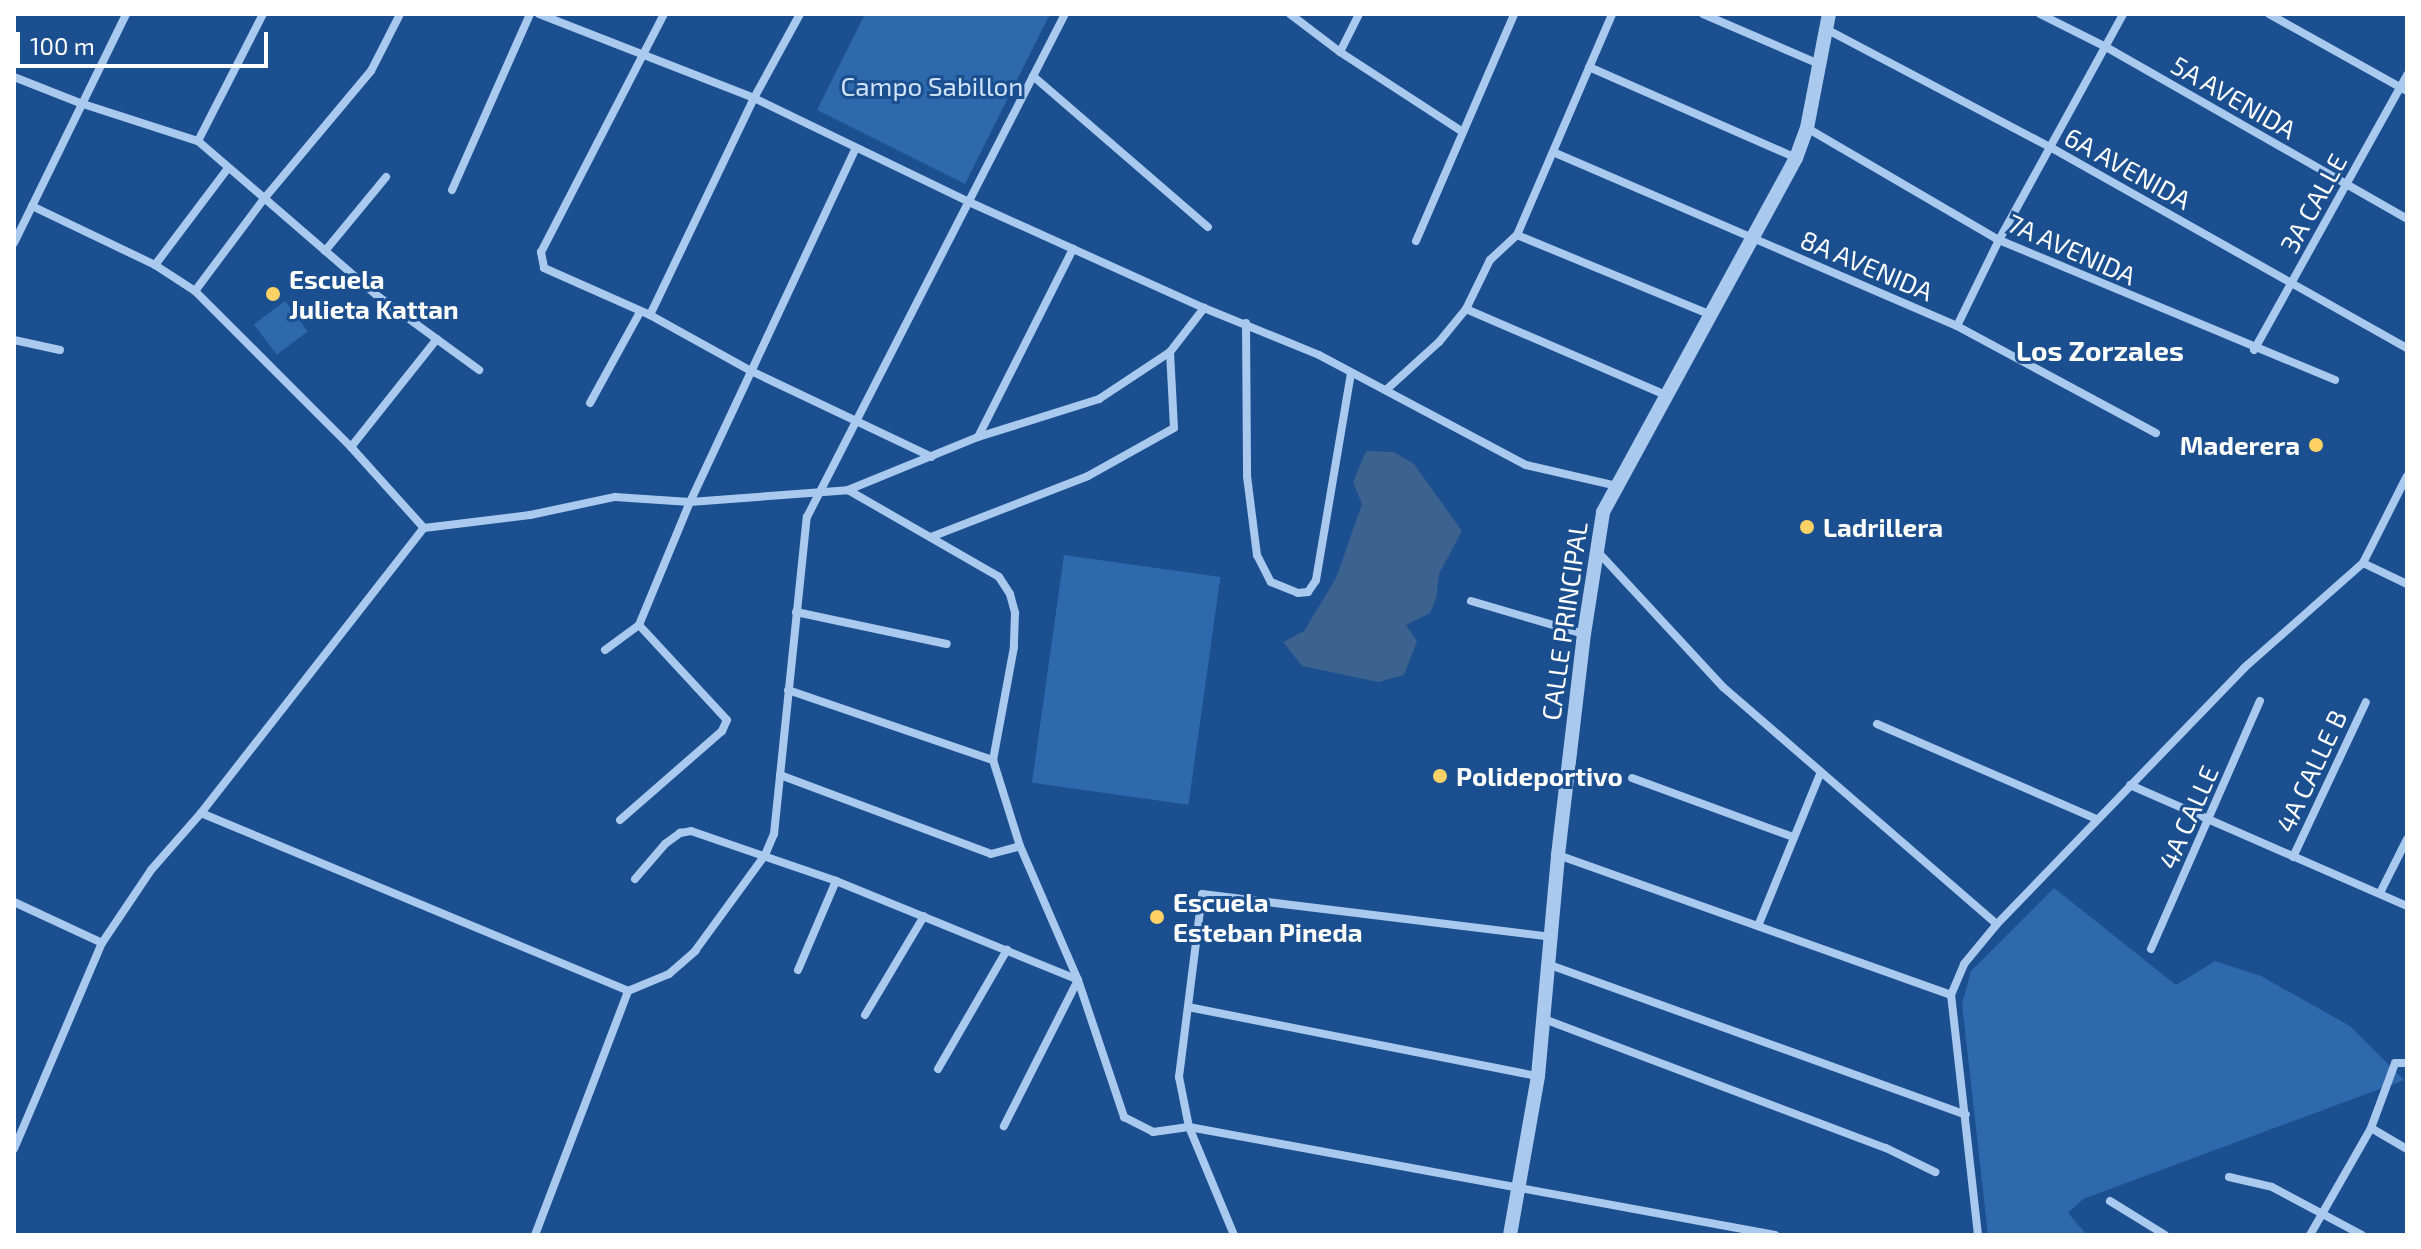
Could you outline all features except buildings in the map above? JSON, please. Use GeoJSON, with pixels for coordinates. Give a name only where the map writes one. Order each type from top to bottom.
{"type":"FeatureCollection","features":[{"type":"Feature","properties":{"kind":"street"},"geometry":{"type":"LineString","coordinates":[[14,243],[126,14]]}},
{"type":"Feature","properties":{"kind":"street"},"geometry":{"type":"LineString","coordinates":[[198,141],[263,14]]}},
{"type":"Feature","properties":{"kind":"street"},"geometry":{"type":"LineString","coordinates":[[195,291],[263,200],[371,71],[400,14]]}},
{"type":"Feature","properties":{"kind":"street"},"geometry":{"type":"LineString","coordinates":[[452,190],[530,14]]}},
{"type":"Feature","properties":{"kind":"street"},"geometry":{"type":"LineString","coordinates":[[539,14],[754,98],[855,150],[1204,308],[1246,323],[1386,390],[1526,465],[1617,486]]}},
{"type":"Feature","properties":{"kind":"street"},"geometry":{"type":"LineString","coordinates":[[664,14],[541,252],[544,268],[650,315],[751,371],[857,418],[932,457]]}},
{"type":"Feature","properties":{"kind":"street"},"geometry":{"type":"LineString","coordinates":[[650,315],[754,98],[800,14]]}},
{"type":"Feature","properties":{"kind":"street"},"geometry":{"type":"LineString","coordinates":[[201,813],[628,991],[669,974],[695,951],[765,855],[774,834],[807,517],[1065,14]]}},
{"type":"Feature","properties":{"kind":"street"},"geometry":{"type":"LineString","coordinates":[[1290,14],[1340,52],[1461,131]]}},
{"type":"Feature","properties":{"kind":"street"},"geometry":{"type":"LineString","coordinates":[[1340,52],[1359,14]]}},
{"type":"Feature","properties":{"kind":"street"},"geometry":{"type":"LineString","coordinates":[[1416,241],[1514,14]]}},
{"type":"Feature","properties":{"kind":"street"},"geometry":{"type":"LineString","coordinates":[[1386,390],[1439,342],[1466,309],[1490,260],[1517,235],[1612,14]]}},
{"type":"Feature","properties":{"kind":"street"},"geometry":{"type":"LineString","coordinates":[[1703,14],[1819,64]]}},
{"type":"Feature","properties":{"kind":"street","name":"5A AVENIDA"},"geometry":{"type":"LineString","coordinates":[[2040,14],[2106,47],[2407,219]]}},
{"type":"Feature","properties":{"kind":"street"},"geometry":{"type":"LineString","coordinates":[[1957,326],[1999,240],[2123,14]]}},
{"type":"Feature","properties":{"kind":"street"},"geometry":{"type":"LineString","coordinates":[[2269,14],[2404,89]]}},
{"type":"Feature","properties":{"kind":"street","name":"CALLE PRINCIPAL"},"geometry":{"type":"LineString","coordinates":[[1510,1235],[1538,1076],[1553,937],[1558,855],[1584,634],[1603,512],[1796,158],[1807,128],[1827,22]]}},
{"type":"Feature","properties":{"kind":"street","name":"6A AVENIDA"},"geometry":{"type":"LineString","coordinates":[[1827,22],[2407,348]]}},
{"type":"Feature","properties":{"kind":"street"},"geometry":{"type":"LineString","coordinates":[[1589,67],[1796,158]]}},
{"type":"Feature","properties":{"kind":"street","name":"3A CALLE"},"geometry":{"type":"LineString","coordinates":[[2254,350],[2346,184],[2404,89],[2407,75]]}},
{"type":"Feature","properties":{"kind":"street"},"geometry":{"type":"LineString","coordinates":[[1033,76],[1208,227]]}},
{"type":"Feature","properties":{"kind":"street"},"geometry":{"type":"LineString","coordinates":[[14,77],[80,103],[198,141],[325,251],[479,370]]}},
{"type":"Feature","properties":{"kind":"street","name":"7A AVENIDA"},"geometry":{"type":"LineString","coordinates":[[1807,128],[1999,240],[2254,350],[2335,380]]}},
{"type":"Feature","properties":{"kind":"street"},"geometry":{"type":"LineString","coordinates":[[605,650],[639,625],[690,502],[855,150]]}},
{"type":"Feature","properties":{"kind":"street","name":"8A AVENIDA"},"geometry":{"type":"LineString","coordinates":[[1553,152],[1957,326],[2156,433]]}},
{"type":"Feature","properties":{"kind":"street"},"geometry":{"type":"LineString","coordinates":[[155,265],[228,168]]}},
{"type":"Feature","properties":{"kind":"street"},"geometry":{"type":"LineString","coordinates":[[325,251],[386,177]]}},
{"type":"Feature","properties":{"kind":"street"},"geometry":{"type":"LineString","coordinates":[[32,206],[155,265],[195,291],[351,447],[424,528]]}},
{"type":"Feature","properties":{"kind":"street"},"geometry":{"type":"LineString","coordinates":[[1517,235],[1709,314]]}},
{"type":"Feature","properties":{"kind":"street"},"geometry":{"type":"LineString","coordinates":[[978,437],[1073,249]]}},
{"type":"Feature","properties":{"kind":"street"},"geometry":{"type":"LineString","coordinates":[[14,1149],[18,1131],[102,943],[151,870],[201,813],[424,528],[530,515],[615,497],[690,502],[848,490],[978,437],[1099,399],[1170,352],[1204,308]]}},
{"type":"Feature","properties":{"kind":"street"},"geometry":{"type":"LineString","coordinates":[[1466,309],[1666,395]]}},
{"type":"Feature","properties":{"kind":"street"},"geometry":{"type":"LineString","coordinates":[[590,403],[640,312]]}},
{"type":"Feature","properties":{"kind":"street"},"geometry":{"type":"LineString","coordinates":[[1246,323],[1247,476],[1257,555],[1271,582],[1298,593],[1308,592],[1316,580],[1351,373]]}},
{"type":"Feature","properties":{"kind":"street"},"geometry":{"type":"LineString","coordinates":[[351,447],[437,339]]}},
{"type":"Feature","properties":{"kind":"street"},"geometry":{"type":"LineString","coordinates":[[14,340],[60,350]]}},
{"type":"Feature","properties":{"kind":"street"},"geometry":{"type":"LineString","coordinates":[[931,537],[1088,476],[1174,428],[1170,352]]}},
{"type":"Feature","properties":{"kind":"street"},"geometry":{"type":"LineString","coordinates":[[1978,1235],[1951,995],[1964,964],[1997,924],[2244,668],[2363,563],[2407,476]]}},
{"type":"Feature","properties":{"kind":"street"},"geometry":{"type":"LineString","coordinates":[[848,490],[999,577],[1013,604],[1014,647],[993,760],[1020,846],[1078,980],[1124,1117],[1153,1132],[1189,1127],[1775,1235]]}},
{"type":"Feature","properties":{"kind":"street"},"geometry":{"type":"LineString","coordinates":[[1598,552],[1723,687],[1997,924]]}},
{"type":"Feature","properties":{"kind":"street"},"geometry":{"type":"LineString","coordinates":[[2363,563],[2407,584]]}},
{"type":"Feature","properties":{"kind":"street"},"geometry":{"type":"LineString","coordinates":[[1471,601],[1584,634]]}},
{"type":"Feature","properties":{"kind":"street"},"geometry":{"type":"LineString","coordinates":[[796,612],[947,644]]}},
{"type":"Feature","properties":{"kind":"street"},"geometry":{"type":"LineString","coordinates":[[620,820],[722,731],[727,720],[639,625]]}},
{"type":"Feature","properties":{"kind":"street"},"geometry":{"type":"LineString","coordinates":[[788,690],[993,760]]}},
{"type":"Feature","properties":{"kind":"street","name":"4A CALLE"},"geometry":{"type":"LineString","coordinates":[[2151,949],[2260,701]]}},
{"type":"Feature","properties":{"kind":"street","name":"4A CALLE B"},"geometry":{"type":"LineString","coordinates":[[2293,857],[2366,702]]}},
{"type":"Feature","properties":{"kind":"street"},"geometry":{"type":"LineString","coordinates":[[1877,724],[2097,819]]}},
{"type":"Feature","properties":{"kind":"street"},"geometry":{"type":"LineString","coordinates":[[1758,926],[1821,772]]}},
{"type":"Feature","properties":{"kind":"street"},"geometry":{"type":"LineString","coordinates":[[780,775],[991,854],[1020,846]]}},
{"type":"Feature","properties":{"kind":"street"},"geometry":{"type":"LineString","coordinates":[[1632,778],[1793,837]]}},
{"type":"Feature","properties":{"kind":"street"},"geometry":{"type":"LineString","coordinates":[[2130,785],[2407,906]]}},
{"type":"Feature","properties":{"kind":"street"},"geometry":{"type":"LineString","coordinates":[[635,879],[665,844],[686,831],[836,881],[1078,980]]}},
{"type":"Feature","properties":{"kind":"street"},"geometry":{"type":"LineString","coordinates":[[2380,893],[2407,839]]}},
{"type":"Feature","properties":{"kind":"street"},"geometry":{"type":"LineString","coordinates":[[1558,855],[1951,995]]}},
{"type":"Feature","properties":{"kind":"street"},"geometry":{"type":"LineString","coordinates":[[798,970],[836,881]]}},
{"type":"Feature","properties":{"kind":"street"},"geometry":{"type":"LineString","coordinates":[[1234,1235],[1189,1127],[1179,1077],[1202,894],[1553,937]]}},
{"type":"Feature","properties":{"kind":"street"},"geometry":{"type":"LineString","coordinates":[[14,902],[102,943]]}},
{"type":"Feature","properties":{"kind":"street"},"geometry":{"type":"LineString","coordinates":[[865,1015],[924,916]]}},
{"type":"Feature","properties":{"kind":"street"},"geometry":{"type":"LineString","coordinates":[[938,1069],[1007,950]]}},
{"type":"Feature","properties":{"kind":"street"},"geometry":{"type":"LineString","coordinates":[[1550,965],[1966,1115]]}},
{"type":"Feature","properties":{"kind":"street"},"geometry":{"type":"LineString","coordinates":[[1004,1126],[1078,980]]}},
{"type":"Feature","properties":{"kind":"street"},"geometry":{"type":"LineString","coordinates":[[535,1235],[628,991]]}},
{"type":"Feature","properties":{"kind":"street"},"geometry":{"type":"LineString","coordinates":[[1188,1007],[1538,1076]]}},
{"type":"Feature","properties":{"kind":"street"},"geometry":{"type":"LineString","coordinates":[[1544,1019],[1886,1148],[1935,1172]]}},
{"type":"Feature","properties":{"kind":"street"},"geometry":{"type":"LineString","coordinates":[[2310,1235],[2371,1128],[2395,1063],[2407,1063]]}},
{"type":"Feature","properties":{"kind":"street"},"geometry":{"type":"LineString","coordinates":[[2371,1128],[2407,1149]]}},
{"type":"Feature","properties":{"kind":"street"},"geometry":{"type":"LineString","coordinates":[[2229,1177],[2272,1187],[2362,1235]]}},
{"type":"Feature","properties":{"kind":"street"},"geometry":{"type":"LineString","coordinates":[[2110,1201],[2165,1235]]}},
{"type":"Feature","properties":{"kind":"green space","name":"Campo Sabillon"},"geometry":{"type":"Polygon","coordinates":[[[865,14],[1050,14],[965,184],[817,110],[865,14]]]}},
{"type":"Feature","properties":{"kind":"green space"},"geometry":{"type":"Polygon","coordinates":[[[285,301],[308,331],[277,355],[254,324],[285,301]]]}},
{"type":"Feature","properties":{"kind":"green space"},"geometry":{"type":"Polygon","coordinates":[[[1064,555],[1220,577],[1188,805],[1032,783],[1064,555]]]}},
{"type":"Feature","properties":{"kind":"green space"},"geometry":{"type":"Polygon","coordinates":[[[2054,888],[2176,985],[2215,961],[2261,976],[2350,1026],[2404,1080],[2083,1199],[2068,1213],[2087,1235],[1988,1235],[1962,1004],[1971,971],[2054,888]]]}},
{"type":"Feature","properties":{"kind":"shaded area"},"geometry":{"type":"Polygon","coordinates":[[[1366,451],[1394,452],[1414,464],[1462,531],[1439,574],[1436,599],[1430,613],[1406,625],[1417,641],[1404,675],[1378,682],[1302,666],[1283,642],[1304,631],[1336,578],[1362,504],[1353,482],[1366,451]]]}},
{"type":"Feature","properties":{"kind":"place","name":"Escuela Julieta Kattan"},"geometry":{"type":"Point","coordinates":[273,294]}},
{"type":"Feature","properties":{"kind":"place","name":"Maderera"},"geometry":{"type":"Point","coordinates":[2316,445]}},
{"type":"Feature","properties":{"kind":"place","name":"Ladrillera"},"geometry":{"type":"Point","coordinates":[1807,527]}},
{"type":"Feature","properties":{"kind":"place","name":"Polideportivo"},"geometry":{"type":"Point","coordinates":[1440,776]}},
{"type":"Feature","properties":{"kind":"place","name":"Escuela Esteban Pineda"},"geometry":{"type":"Point","coordinates":[1157,917]}},
{"type":"Feature","properties":{"kind":"district","name":"Los Zorzales"},"geometry":{"type":"Point","coordinates":[2100,350]}}]}
